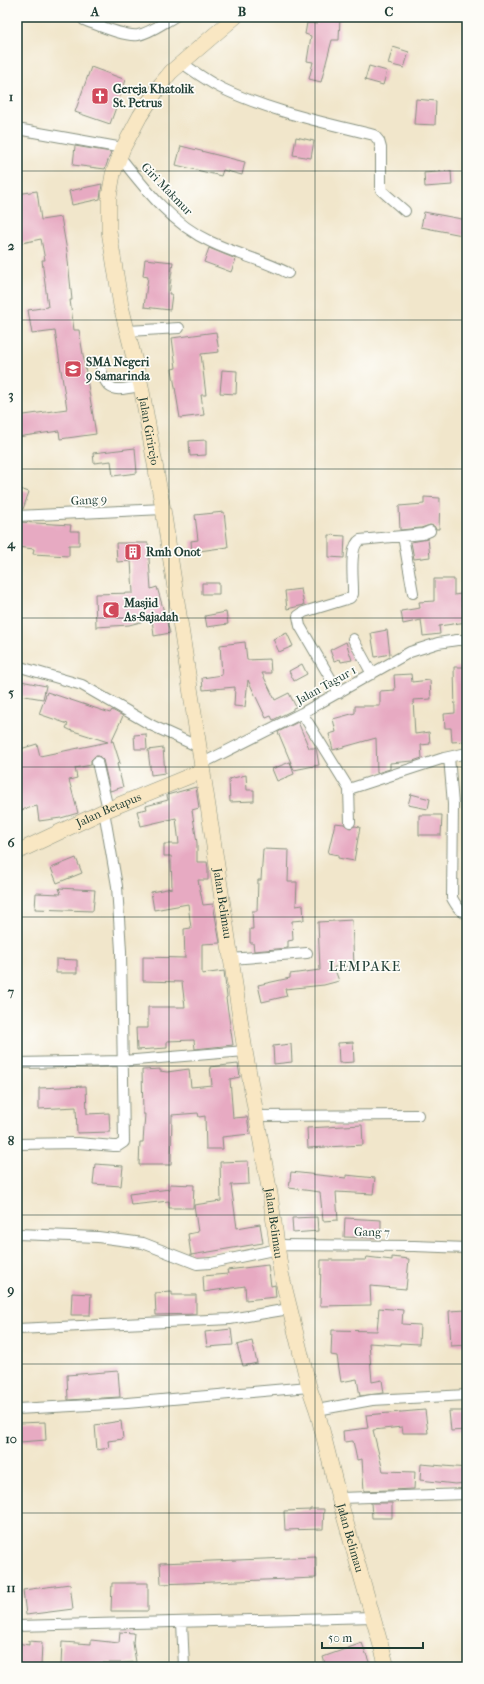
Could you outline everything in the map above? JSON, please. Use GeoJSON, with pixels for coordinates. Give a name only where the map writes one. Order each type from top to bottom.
{"type":"FeatureCollection","features":[{"type":"Feature","properties":{"kind":"street"},"geometry":{"type":"LineString","coordinates":[[84,20],[123,33],[138,35],[150,31],[174,17]]}},
{"type":"Feature","properties":{"kind":"street","name":"Jalan Girirejo"},"geometry":{"type":"LineString","coordinates":[[202,767],[163,509],[141,386],[121,306],[109,223],[109,197],[113,174],[122,153],[140,116],[161,84],[182,62],[235,17]]}},
{"type":"Feature","properties":{"kind":"street"},"geometry":{"type":"LineString","coordinates":[[182,62],[203,78],[221,88],[277,110],[374,135],[379,141],[381,148],[381,190],[405,211]]}},
{"type":"Feature","properties":{"kind":"street"},"geometry":{"type":"LineString","coordinates":[[17,129],[122,153]]}},
{"type":"Feature","properties":{"kind":"street","name":"Giri Makmur"},"geometry":{"type":"LineString","coordinates":[[122,153],[162,206],[190,231],[211,242],[269,264],[288,273]]}},
{"type":"Feature","properties":{"kind":"street"},"geometry":{"type":"LineString","coordinates":[[128,332],[179,328]]}},
{"type":"Feature","properties":{"kind":"street"},"geometry":{"type":"LineString","coordinates":[[101,370],[104,382],[115,389],[141,386]]}},
{"type":"Feature","properties":{"kind":"street","name":"Gang 9"},"geometry":{"type":"LineString","coordinates":[[17,516],[163,509]]}},
{"type":"Feature","properties":{"kind":"street"},"geometry":{"type":"LineString","coordinates":[[339,693],[300,626],[298,616],[304,612],[350,598],[353,594],[353,549],[360,540],[423,534],[430,531]]}},
{"type":"Feature","properties":{"kind":"street"},"geometry":{"type":"LineString","coordinates":[[403,536],[413,593]]}},
{"type":"Feature","properties":{"kind":"street"},"geometry":{"type":"LineString","coordinates":[[353,639],[372,674]]}},
{"type":"Feature","properties":{"kind":"street","name":"Jalan Tagur 1"},"geometry":{"type":"LineString","coordinates":[[202,767],[339,693],[410,652],[438,643],[467,640]]}},
{"type":"Feature","properties":{"kind":"street"},"geometry":{"type":"LineString","coordinates":[[17,666],[82,685],[153,726],[199,747]]}},
{"type":"Feature","properties":{"kind":"street"},"geometry":{"type":"LineString","coordinates":[[302,713],[349,789],[350,822]]}},
{"type":"Feature","properties":{"kind":"street"},"geometry":{"type":"LineString","coordinates":[[349,789],[449,757],[467,753]]}},
{"type":"Feature","properties":{"kind":"street"},"geometry":{"type":"LineString","coordinates":[[449,757],[453,804],[452,898],[457,907],[462,912],[467,914]]}},
{"type":"Feature","properties":{"kind":"street"},"geometry":{"type":"LineString","coordinates":[[17,1144],[78,1143],[114,1146],[124,1142],[121,951],[117,886],[106,810],[97,762]]}},
{"type":"Feature","properties":{"kind":"street","name":"Jalan Betapus"},"geometry":{"type":"LineString","coordinates":[[17,852],[202,767]]}},
{"type":"Feature","properties":{"kind":"street","name":"Jalan Belimau"},"geometry":{"type":"LineString","coordinates":[[202,767],[280,1273],[309,1388],[317,1410],[339,1498],[374,1616],[387,1667]]}},
{"type":"Feature","properties":{"kind":"street"},"geometry":{"type":"LineString","coordinates":[[231,959],[307,953]]}},
{"type":"Feature","properties":{"kind":"street"},"geometry":{"type":"LineString","coordinates":[[17,1063],[123,1061],[245,1051]]}},
{"type":"Feature","properties":{"kind":"street"},"geometry":{"type":"LineString","coordinates":[[256,1116],[418,1115]]}},
{"type":"Feature","properties":{"kind":"street","name":"Gang 7"},"geometry":{"type":"LineString","coordinates":[[17,1234],[98,1237],[143,1243],[197,1264],[211,1263],[277,1247],[414,1246],[467,1248]]}},
{"type":"Feature","properties":{"kind":"street"},"geometry":{"type":"LineString","coordinates":[[17,1329],[230,1319],[289,1309]]}},
{"type":"Feature","properties":{"kind":"street"},"geometry":{"type":"LineString","coordinates":[[17,1409],[127,1403],[309,1388]]}},
{"type":"Feature","properties":{"kind":"street"},"geometry":{"type":"LineString","coordinates":[[317,1410],[372,1400],[467,1395]]}},
{"type":"Feature","properties":{"kind":"street"},"geometry":{"type":"LineString","coordinates":[[339,1498],[467,1494]]}},
{"type":"Feature","properties":{"kind":"street"},"geometry":{"type":"LineString","coordinates":[[17,1626],[374,1616]]}},
{"type":"Feature","properties":{"kind":"street"},"geometry":{"type":"LineString","coordinates":[[182,1622],[184,1667]]}},
{"type":"Feature","properties":{"kind":"building"},"geometry":{"type":"Polygon","coordinates":[[[317,17],[340,17],[339,40],[332,40],[321,82],[309,79],[313,62],[307,61],[311,36],[305,34],[307,23],[317,24],[317,17]]]}},
{"type":"Feature","properties":{"kind":"building"},"geometry":{"type":"Polygon","coordinates":[[[393,47],[409,52],[404,68],[388,64],[393,47]]]}},
{"type":"Feature","properties":{"kind":"building"},"geometry":{"type":"Polygon","coordinates":[[[369,66],[387,71],[383,85],[365,80],[369,66]]]}},
{"type":"Feature","properties":{"kind":"building","name":"Gereja Khatolik St. Petrus"},"geometry":{"type":"Polygon","coordinates":[[[91,67],[126,80],[110,124],[75,112],[91,67]]]}},
{"type":"Feature","properties":{"kind":"building"},"geometry":{"type":"Polygon","coordinates":[[[416,99],[436,101],[435,125],[414,124],[416,99]]]}},
{"type":"Feature","properties":{"kind":"building"},"geometry":{"type":"Polygon","coordinates":[[[296,137],[314,141],[311,158],[293,155],[296,137]]]}},
{"type":"Feature","properties":{"kind":"building"},"geometry":{"type":"Polygon","coordinates":[[[75,146],[111,152],[105,169],[73,165],[75,146]]]}},
{"type":"Feature","properties":{"kind":"building"},"geometry":{"type":"Polygon","coordinates":[[[181,146],[245,162],[242,175],[223,170],[221,176],[176,165],[181,146]]]}},
{"type":"Feature","properties":{"kind":"building"},"geometry":{"type":"Polygon","coordinates":[[[451,171],[452,185],[425,187],[424,173],[451,171]]]}},
{"type":"Feature","properties":{"kind":"building"},"geometry":{"type":"Polygon","coordinates":[[[102,184],[100,199],[72,205],[69,191],[102,184]]]}},
{"type":"Feature","properties":{"kind":"building"},"geometry":{"type":"Polygon","coordinates":[[[37,191],[41,220],[61,217],[67,251],[72,300],[70,300],[74,330],[79,330],[96,434],[60,439],[59,431],[17,437],[17,416],[67,409],[55,331],[32,334],[28,310],[48,307],[42,260],[45,260],[41,239],[17,244],[17,194],[37,191]]]}},
{"type":"Feature","properties":{"kind":"building"},"geometry":{"type":"Polygon","coordinates":[[[424,212],[467,220],[467,236],[421,227],[424,212]]]}},
{"type":"Feature","properties":{"kind":"building"},"geometry":{"type":"Polygon","coordinates":[[[209,248],[236,259],[231,272],[204,262],[209,248]]]}},
{"type":"Feature","properties":{"kind":"building"},"geometry":{"type":"Polygon","coordinates":[[[145,259],[173,262],[169,294],[172,294],[170,310],[144,307],[148,277],[143,276],[145,259]]]}},
{"type":"Feature","properties":{"kind":"building"},"geometry":{"type":"Polygon","coordinates":[[[216,332],[219,352],[201,354],[206,395],[201,395],[204,415],[180,418],[172,369],[176,368],[172,338],[216,332]]]}},
{"type":"Feature","properties":{"kind":"building"},"geometry":{"type":"Polygon","coordinates":[[[222,370],[237,371],[236,394],[220,393],[222,370]]]}},
{"type":"Feature","properties":{"kind":"building"},"geometry":{"type":"Polygon","coordinates":[[[206,440],[206,455],[190,456],[189,441],[206,440]]]}},
{"type":"Feature","properties":{"kind":"building"},"geometry":{"type":"Polygon","coordinates":[[[135,448],[137,473],[113,476],[111,461],[94,463],[93,453],[135,448]]]}},
{"type":"Feature","properties":{"kind":"building"},"geometry":{"type":"Polygon","coordinates":[[[17,488],[29,492],[23,509],[17,509],[17,488]]]}},
{"type":"Feature","properties":{"kind":"building"},"geometry":{"type":"Polygon","coordinates":[[[424,497],[440,498],[439,529],[436,529],[434,526],[430,525],[421,528],[400,530],[399,506],[424,504],[424,497]]]}},
{"type":"Feature","properties":{"kind":"building"},"geometry":{"type":"Polygon","coordinates":[[[224,512],[228,547],[192,552],[191,541],[198,540],[195,515],[224,512]]]}},
{"type":"Feature","properties":{"kind":"building"},"geometry":{"type":"Polygon","coordinates":[[[19,522],[71,525],[70,531],[79,531],[79,545],[69,545],[69,556],[33,554],[34,549],[17,547],[19,522]]]}},
{"type":"Feature","properties":{"kind":"building"},"geometry":{"type":"Polygon","coordinates":[[[329,535],[345,536],[344,558],[329,557],[329,535]]]}},
{"type":"Feature","properties":{"kind":"building"},"geometry":{"type":"Polygon","coordinates":[[[428,539],[430,557],[414,559],[411,542],[428,539]]]}},
{"type":"Feature","properties":{"kind":"building"},"geometry":{"type":"Polygon","coordinates":[[[116,543],[148,543],[151,589],[157,587],[170,633],[154,636],[152,619],[129,625],[96,627],[95,594],[133,593],[131,561],[117,562],[116,543]]]}},
{"type":"Feature","properties":{"kind":"building"},"geometry":{"type":"Polygon","coordinates":[[[434,579],[454,579],[454,595],[461,594],[463,606],[467,606],[467,622],[439,626],[440,634],[423,636],[421,620],[403,624],[401,611],[420,608],[419,602],[434,601],[434,579]]]}},
{"type":"Feature","properties":{"kind":"building"},"geometry":{"type":"Polygon","coordinates":[[[202,583],[219,583],[219,594],[202,594],[202,583]]]}},
{"type":"Feature","properties":{"kind":"building"},"geometry":{"type":"Polygon","coordinates":[[[301,589],[304,605],[287,609],[285,591],[301,589]]]}},
{"type":"Feature","properties":{"kind":"building"},"geometry":{"type":"Polygon","coordinates":[[[226,612],[228,624],[207,627],[205,616],[226,612]]]}},
{"type":"Feature","properties":{"kind":"building"},"geometry":{"type":"Polygon","coordinates":[[[387,630],[390,654],[375,657],[371,633],[387,630]]]}},
{"type":"Feature","properties":{"kind":"building"},"geometry":{"type":"Polygon","coordinates":[[[287,633],[293,646],[279,652],[273,639],[287,633]]]}},
{"type":"Feature","properties":{"kind":"building"},"geometry":{"type":"Polygon","coordinates":[[[245,642],[247,660],[270,659],[271,673],[262,673],[275,700],[289,693],[296,707],[293,708],[293,710],[273,720],[271,716],[266,718],[248,680],[245,707],[234,706],[235,687],[203,690],[202,678],[222,675],[220,645],[245,642]]]}},
{"type":"Feature","properties":{"kind":"building"},"geometry":{"type":"Polygon","coordinates":[[[346,642],[352,660],[341,662],[340,659],[334,661],[330,650],[346,642]]]}},
{"type":"Feature","properties":{"kind":"building"},"geometry":{"type":"Polygon","coordinates":[[[302,664],[307,674],[294,681],[289,671],[302,664]]]}},
{"type":"Feature","properties":{"kind":"building"},"geometry":{"type":"Polygon","coordinates":[[[454,667],[467,667],[467,741],[452,742],[451,728],[445,728],[444,714],[455,713],[454,667]]]}},
{"type":"Feature","properties":{"kind":"building"},"geometry":{"type":"Polygon","coordinates":[[[411,674],[412,682],[430,680],[431,699],[413,700],[415,734],[429,732],[430,744],[421,745],[422,758],[413,761],[390,763],[390,769],[377,773],[376,738],[333,750],[329,734],[336,732],[333,719],[355,713],[355,706],[380,706],[380,691],[395,690],[394,675],[411,674]]]}},
{"type":"Feature","properties":{"kind":"building"},"geometry":{"type":"Polygon","coordinates":[[[21,681],[46,686],[43,699],[19,695],[21,681]]]}},
{"type":"Feature","properties":{"kind":"building"},"geometry":{"type":"Polygon","coordinates":[[[47,692],[110,713],[112,710],[123,716],[111,742],[113,741],[120,763],[117,764],[123,787],[110,791],[103,760],[99,756],[95,756],[91,760],[91,765],[75,768],[77,778],[69,780],[78,813],[61,818],[39,821],[37,806],[17,811],[17,750],[37,744],[40,756],[108,742],[70,730],[66,728],[68,724],[39,714],[47,692]]]}},
{"type":"Feature","properties":{"kind":"building"},"geometry":{"type":"Polygon","coordinates":[[[298,722],[309,748],[316,748],[319,765],[294,770],[278,732],[298,722]]]}},
{"type":"Feature","properties":{"kind":"building"},"geometry":{"type":"Polygon","coordinates":[[[146,734],[147,749],[135,749],[134,735],[146,734]]]}},
{"type":"Feature","properties":{"kind":"building"},"geometry":{"type":"Polygon","coordinates":[[[163,748],[165,773],[151,775],[148,750],[163,748]]]}},
{"type":"Feature","properties":{"kind":"building"},"geometry":{"type":"Polygon","coordinates":[[[290,762],[294,774],[277,781],[272,769],[290,762]]]}},
{"type":"Feature","properties":{"kind":"building"},"geometry":{"type":"Polygon","coordinates":[[[246,775],[247,790],[254,790],[254,801],[230,802],[229,779],[246,775]]]}},
{"type":"Feature","properties":{"kind":"building"},"geometry":{"type":"Polygon","coordinates":[[[196,787],[199,808],[192,810],[197,843],[197,862],[207,862],[208,868],[208,880],[198,880],[203,905],[213,904],[220,943],[202,944],[202,974],[224,971],[226,998],[233,1045],[195,1049],[194,1040],[167,1041],[167,1048],[137,1050],[136,1028],[148,1028],[148,1007],[185,1007],[182,982],[143,981],[143,957],[185,958],[184,929],[191,928],[188,904],[154,910],[151,892],[172,888],[171,856],[164,856],[164,844],[179,844],[176,818],[141,826],[137,811],[147,809],[146,806],[168,800],[167,795],[196,787]]]}},
{"type":"Feature","properties":{"kind":"building"},"geometry":{"type":"Polygon","coordinates":[[[411,794],[430,799],[428,809],[408,805],[411,794]]]}},
{"type":"Feature","properties":{"kind":"building"},"geometry":{"type":"Polygon","coordinates":[[[419,815],[442,815],[441,835],[419,835],[419,815]]]}},
{"type":"Feature","properties":{"kind":"building"},"geometry":{"type":"Polygon","coordinates":[[[335,823],[344,824],[350,828],[355,826],[360,827],[354,861],[338,858],[338,855],[328,853],[335,823]]]}},
{"type":"Feature","properties":{"kind":"building"},"geometry":{"type":"Polygon","coordinates":[[[263,849],[289,850],[288,882],[297,882],[296,906],[303,905],[304,920],[292,921],[293,940],[288,941],[288,948],[254,951],[253,943],[250,943],[250,929],[253,929],[252,911],[257,911],[258,880],[261,880],[263,849]]]}},
{"type":"Feature","properties":{"kind":"building"},"geometry":{"type":"Polygon","coordinates":[[[76,858],[82,873],[57,883],[51,868],[76,858]]]}},
{"type":"Feature","properties":{"kind":"building"},"geometry":{"type":"Polygon","coordinates":[[[59,888],[95,890],[93,911],[35,909],[36,893],[61,894],[59,888]]]}},
{"type":"Feature","properties":{"kind":"building"},"geometry":{"type":"Polygon","coordinates":[[[352,920],[354,966],[334,967],[339,981],[324,985],[285,989],[287,996],[262,1002],[258,985],[290,978],[290,974],[320,970],[318,922],[352,920]]]}},
{"type":"Feature","properties":{"kind":"building"},"geometry":{"type":"Polygon","coordinates":[[[56,959],[77,960],[77,973],[56,973],[56,959]]]}},
{"type":"Feature","properties":{"kind":"building"},"geometry":{"type":"Polygon","coordinates":[[[353,1042],[354,1062],[339,1063],[338,1043],[353,1042]]]}},
{"type":"Feature","properties":{"kind":"building"},"geometry":{"type":"Polygon","coordinates":[[[291,1044],[292,1062],[274,1064],[273,1046],[291,1044]]]}},
{"type":"Feature","properties":{"kind":"building"},"geometry":{"type":"Polygon","coordinates":[[[238,1064],[240,1077],[230,1079],[233,1118],[247,1117],[250,1134],[222,1137],[223,1149],[206,1149],[205,1116],[199,1117],[198,1113],[172,1115],[171,1165],[139,1165],[140,1142],[143,1142],[145,1114],[143,1114],[142,1070],[160,1069],[160,1071],[167,1072],[189,1069],[191,1087],[212,1085],[210,1067],[238,1064]]]}},
{"type":"Feature","properties":{"kind":"building"},"geometry":{"type":"Polygon","coordinates":[[[86,1086],[87,1114],[109,1113],[110,1132],[77,1133],[76,1107],[39,1109],[39,1088],[86,1086]]]}},
{"type":"Feature","properties":{"kind":"building"},"geometry":{"type":"Polygon","coordinates":[[[362,1125],[363,1145],[308,1148],[307,1128],[362,1125]]]}},
{"type":"Feature","properties":{"kind":"building"},"geometry":{"type":"Polygon","coordinates":[[[248,1161],[249,1184],[231,1185],[237,1228],[260,1224],[263,1243],[191,1255],[188,1234],[198,1232],[194,1205],[221,1201],[220,1162],[248,1161]]]}},
{"type":"Feature","properties":{"kind":"building"},"geometry":{"type":"Polygon","coordinates":[[[95,1164],[123,1166],[121,1186],[93,1184],[95,1164]]]}},
{"type":"Feature","properties":{"kind":"building"},"geometry":{"type":"Polygon","coordinates":[[[291,1172],[346,1178],[346,1175],[375,1178],[373,1194],[336,1192],[338,1220],[323,1221],[320,1192],[289,1188],[291,1172]]]}},
{"type":"Feature","properties":{"kind":"building"},"geometry":{"type":"Polygon","coordinates":[[[170,1184],[194,1185],[193,1208],[169,1208],[169,1201],[131,1205],[129,1194],[170,1189],[170,1184]]]}},
{"type":"Feature","properties":{"kind":"building"},"geometry":{"type":"Polygon","coordinates":[[[317,1217],[318,1231],[293,1233],[292,1218],[317,1217]]]}},
{"type":"Feature","properties":{"kind":"building"},"geometry":{"type":"Polygon","coordinates":[[[345,1218],[381,1220],[381,1238],[344,1237],[345,1218]]]}},
{"type":"Feature","properties":{"kind":"building"},"geometry":{"type":"Polygon","coordinates":[[[367,1257],[392,1260],[392,1257],[409,1259],[406,1289],[370,1286],[371,1305],[320,1306],[321,1260],[366,1260],[367,1257]]]}},
{"type":"Feature","properties":{"kind":"building"},"geometry":{"type":"Polygon","coordinates":[[[268,1265],[271,1286],[275,1285],[276,1297],[246,1300],[245,1286],[204,1292],[203,1276],[228,1274],[227,1270],[268,1265]]]}},
{"type":"Feature","properties":{"kind":"building"},"geometry":{"type":"Polygon","coordinates":[[[172,1292],[172,1295],[196,1295],[196,1314],[156,1315],[155,1293],[172,1292]]]}},
{"type":"Feature","properties":{"kind":"building"},"geometry":{"type":"Polygon","coordinates":[[[72,1293],[91,1294],[90,1315],[71,1315],[72,1293]]]}},
{"type":"Feature","properties":{"kind":"building"},"geometry":{"type":"Polygon","coordinates":[[[379,1308],[403,1310],[402,1324],[420,1325],[419,1344],[400,1343],[400,1345],[369,1343],[372,1382],[382,1380],[384,1393],[360,1396],[357,1379],[341,1382],[337,1356],[331,1355],[332,1330],[377,1331],[379,1308]]]}},
{"type":"Feature","properties":{"kind":"building"},"geometry":{"type":"Polygon","coordinates":[[[467,1310],[467,1345],[451,1346],[449,1311],[467,1310]]]}},
{"type":"Feature","properties":{"kind":"building"},"geometry":{"type":"Polygon","coordinates":[[[231,1329],[233,1345],[207,1347],[205,1332],[231,1329]]]}},
{"type":"Feature","properties":{"kind":"building"},"geometry":{"type":"Polygon","coordinates":[[[252,1341],[257,1363],[243,1366],[237,1345],[252,1341]]]}},
{"type":"Feature","properties":{"kind":"building"},"geometry":{"type":"Polygon","coordinates":[[[118,1371],[120,1397],[68,1400],[67,1375],[118,1371]]]}},
{"type":"Feature","properties":{"kind":"building"},"geometry":{"type":"Polygon","coordinates":[[[425,1410],[428,1433],[403,1433],[402,1427],[373,1430],[383,1471],[415,1472],[414,1489],[364,1491],[362,1459],[357,1460],[353,1441],[344,1442],[343,1431],[368,1428],[366,1415],[425,1410]]]}},
{"type":"Feature","properties":{"kind":"building"},"geometry":{"type":"Polygon","coordinates":[[[449,1411],[464,1411],[465,1430],[451,1431],[449,1411]]]}},
{"type":"Feature","properties":{"kind":"building"},"geometry":{"type":"Polygon","coordinates":[[[121,1421],[123,1439],[108,1441],[109,1448],[97,1450],[95,1425],[121,1421]]]}},
{"type":"Feature","properties":{"kind":"building"},"geometry":{"type":"Polygon","coordinates":[[[45,1422],[46,1440],[20,1442],[19,1423],[45,1422]]]}},
{"type":"Feature","properties":{"kind":"building"},"geometry":{"type":"Polygon","coordinates":[[[421,1464],[467,1468],[467,1483],[455,1484],[420,1480],[421,1464]]]}},
{"type":"Feature","properties":{"kind":"building"},"geometry":{"type":"Polygon","coordinates":[[[371,1503],[392,1503],[392,1518],[372,1518],[371,1503]]]}},
{"type":"Feature","properties":{"kind":"building"},"geometry":{"type":"Polygon","coordinates":[[[324,1509],[323,1529],[285,1530],[284,1511],[324,1509]]]}},
{"type":"Feature","properties":{"kind":"building"},"geometry":{"type":"Polygon","coordinates":[[[316,1557],[316,1578],[161,1584],[160,1563],[316,1557]]]}},
{"type":"Feature","properties":{"kind":"building"},"geometry":{"type":"Polygon","coordinates":[[[112,1583],[148,1583],[148,1611],[111,1611],[112,1583]]]}},
{"type":"Feature","properties":{"kind":"building"},"geometry":{"type":"Polygon","coordinates":[[[70,1584],[73,1609],[26,1615],[23,1590],[70,1584]]]}},
{"type":"Feature","properties":{"kind":"building"},"geometry":{"type":"Polygon","coordinates":[[[120,1632],[134,1633],[133,1643],[136,1662],[103,1663],[103,1666],[72,1664],[71,1667],[61,1666],[62,1642],[91,1644],[91,1640],[119,1643],[120,1632]]]}},
{"type":"Feature","properties":{"kind":"building"},"geometry":{"type":"Polygon","coordinates":[[[29,1641],[42,1642],[41,1667],[17,1667],[17,1643],[29,1645],[29,1641]]]}},
{"type":"Feature","properties":{"kind":"building"},"geometry":{"type":"Polygon","coordinates":[[[362,1643],[371,1667],[326,1667],[323,1657],[362,1643]]]}},
{"type":"Feature","properties":{"kind":"place","name":"Gereja Khatolik St. Petrus"},"geometry":{"type":"Point","coordinates":[100,96]}},
{"type":"Feature","properties":{"kind":"place","name":"SMA Negeri 9 Samarinda"},"geometry":{"type":"Point","coordinates":[73,369]}},
{"type":"Feature","properties":{"kind":"place","name":"Rmh Onot"},"geometry":{"type":"Point","coordinates":[133,552]}},
{"type":"Feature","properties":{"kind":"place","name":"Masjid As-Sajadah"},"geometry":{"type":"Point","coordinates":[111,610]}},
{"type":"Feature","properties":{"kind":"district","name":"LEMPAKE"},"geometry":{"type":"Point","coordinates":[365,966]}}]}
